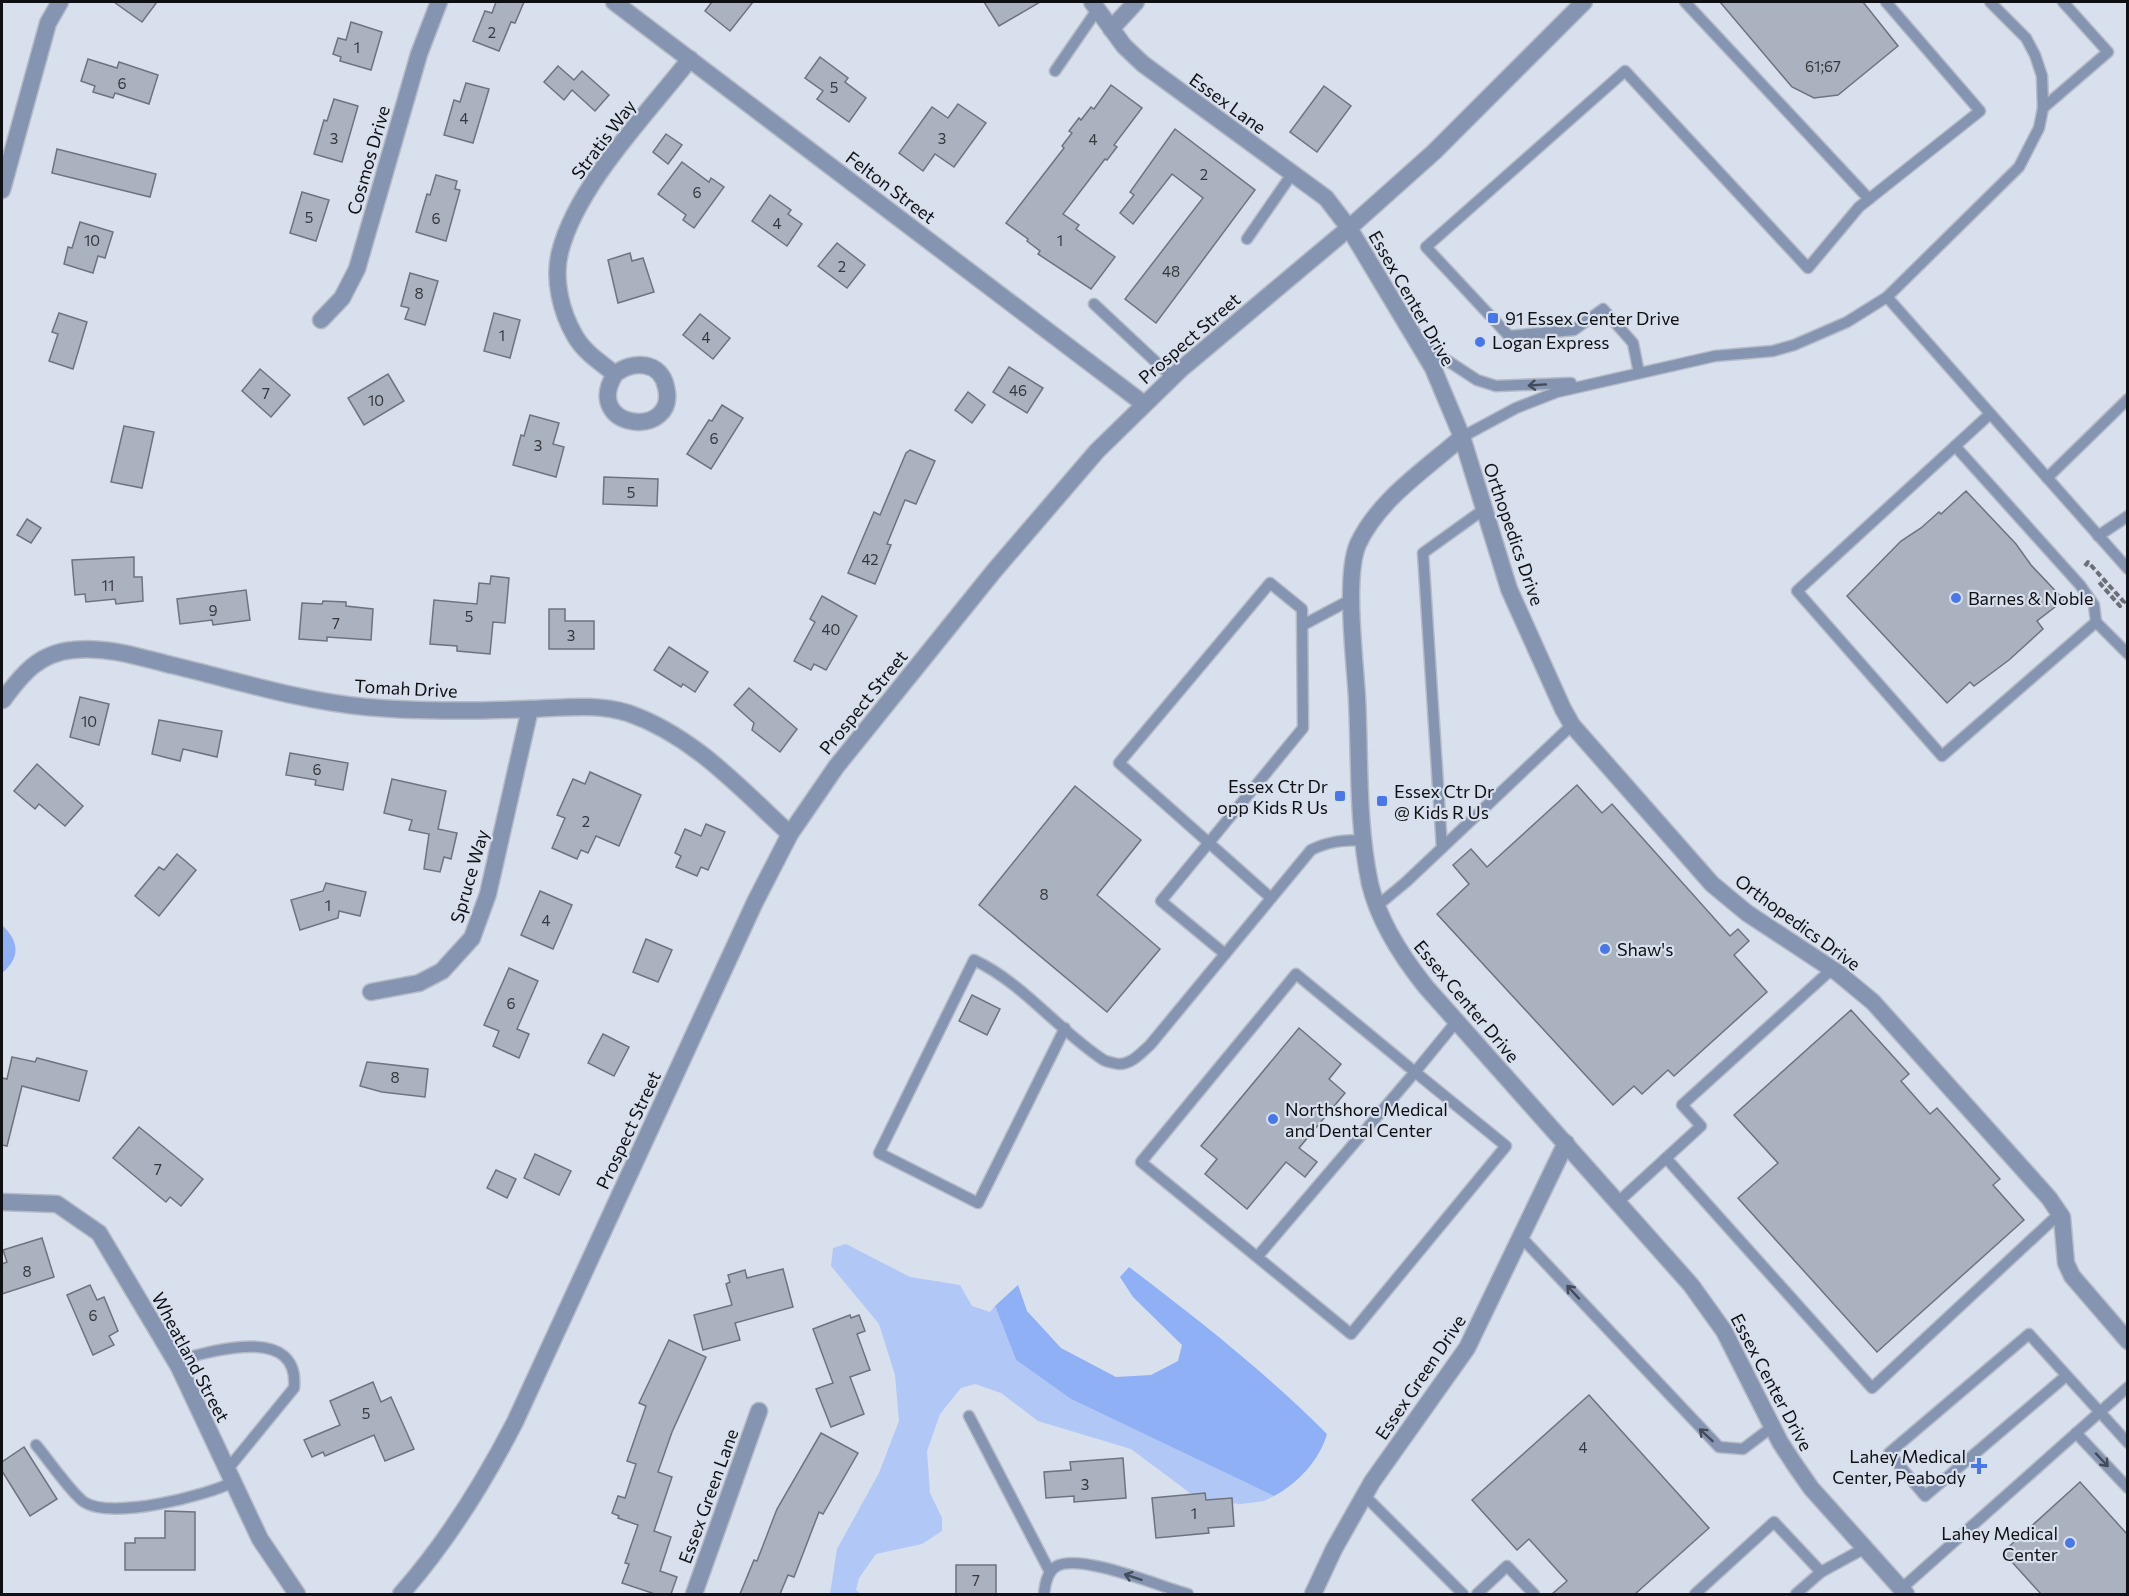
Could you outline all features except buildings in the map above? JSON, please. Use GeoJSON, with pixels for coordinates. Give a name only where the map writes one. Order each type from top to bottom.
{"type":"FeatureCollection","features":[{"type":"Feature","properties":{"kind":"street"},"geometry":{"type":"LineString","coordinates":[[2,190],[48,23],[60,2]]}},
{"type":"Feature","properties":{"kind":"street","name":"Cosmos Drive"},"geometry":{"type":"LineString","coordinates":[[321,320],[342,298],[357,269],[425,34],[439,2]]}},
{"type":"Feature","properties":{"kind":"street","name":"Felton Street"},"geometry":{"type":"LineString","coordinates":[[614,2],[1144,404]]}},
{"type":"Feature","properties":{"kind":"street"},"geometry":{"type":"LineString","coordinates":[[1111,29],[1136,2]]}},
{"type":"Feature","properties":{"kind":"street","name":"Prospect Street"},"geometry":{"type":"LineString","coordinates":[[409,1591],[471,1502],[515,1422],[750,913],[790,834],[836,767],[994,572],[1097,451],[1172,377],[1349,228],[1476,112],[1584,2]]}},
{"type":"Feature","properties":{"kind":"street","name":"Essex Lane"},"geometry":{"type":"LineString","coordinates":[[1094,6],[1111,29],[1143,64],[1326,198],[1349,228]]}},
{"type":"Feature","properties":{"kind":"street","name":"Stratis Way"},"geometry":{"type":"LineString","coordinates":[[615,374],[592,356],[563,311],[558,284],[559,253],[573,218],[591,184],[690,59]]}},
{"type":"Feature","properties":{"kind":"street","name":"Essex Center Drive"},"geometry":{"type":"LineString","coordinates":[[1349,228],[1432,368],[1462,437],[1389,501],[1370,521],[1357,547],[1352,599],[1364,840],[1370,885],[1377,906],[1410,967],[1456,1022],[1618,1202],[1709,1309],[1724,1331],[1772,1427],[1811,1488],[1903,1592]]}},
{"type":"Feature","properties":{"kind":"street","name":"Orthopedics Drive"},"geometry":{"type":"LineString","coordinates":[[1462,437],[1509,589],[1563,710],[1572,725],[1712,884],[1747,913],[1832,969],[1873,1002],[2060,1214]]}},
{"type":"Feature","properties":{"kind":"street","name":"Tomah Drive"},"geometry":{"type":"LineString","coordinates":[[3,700],[22,674],[35,663],[54,653],[95,649],[319,700],[363,707],[410,711],[602,708],[626,712],[681,738],[711,760],[790,834]]}},
{"type":"Feature","properties":{"kind":"street","name":"Spruce Way"},"geometry":{"type":"LineString","coordinates":[[371,992],[419,982],[442,971],[472,938],[488,894],[530,709]]}},
{"type":"Feature","properties":{"kind":"street","name":"Essex Green Drive"},"geometry":{"type":"LineString","coordinates":[[1312,1594],[1364,1495],[1467,1348],[1566,1143]]}},
{"type":"Feature","properties":{"kind":"street","name":"Wheatland Street"},"geometry":{"type":"LineString","coordinates":[[2,1202],[57,1204],[99,1233],[175,1361],[260,1539],[297,1594]]}},
{"type":"Feature","properties":{"kind":"street"},"geometry":{"type":"LineString","coordinates":[[2060,1214],[2065,1230],[2066,1263],[2072,1276],[2127,1341]]}},
{"type":"Feature","properties":{"kind":"street","name":"Essex Green Lane"},"geometry":{"type":"LineString","coordinates":[[693,1594],[759,1411]]}},
{"type":"Feature","properties":{"kind":"lane"},"geometry":{"type":"LineString","coordinates":[[1685,2],[1869,199]]}},
{"type":"Feature","properties":{"kind":"lane"},"geometry":{"type":"LineString","coordinates":[[1639,373],[1634,343],[1617,321],[1612,320],[1603,309],[1574,330],[1509,336],[1426,247],[1625,70],[1809,268],[1859,207],[1980,111],[1886,2]]}},
{"type":"Feature","properties":{"kind":"lane"},"geometry":{"type":"LineString","coordinates":[[1462,437],[1516,408],[1557,392],[1596,381],[1715,356],[1773,351],[1794,345],[1847,322],[1887,297],[2019,167],[2039,128],[2043,108],[2042,76],[2035,55],[2026,38],[1990,2]]}},
{"type":"Feature","properties":{"kind":"lane"},"geometry":{"type":"LineString","coordinates":[[2043,108],[2108,52],[2062,2]]}},
{"type":"Feature","properties":{"kind":"lane"},"geometry":{"type":"LineString","coordinates":[[1055,71],[1094,6]]}},
{"type":"Feature","properties":{"kind":"lane"},"geometry":{"type":"LineString","coordinates":[[1247,239],[1292,174]]}},
{"type":"Feature","properties":{"kind":"lane"},"geometry":{"type":"LineString","coordinates":[[1887,297],[2127,569]]}},
{"type":"Feature","properties":{"kind":"lane"},"geometry":{"type":"LineString","coordinates":[[1094,304],[1172,377]]}},
{"type":"Feature","properties":{"kind":"lane"},"geometry":{"type":"LineString","coordinates":[[1417,341],[1477,380],[1496,386],[1596,381]]}},
{"type":"Feature","properties":{"kind":"lane"},"geometry":{"type":"LineString","coordinates":[[2047,478],[2127,399]]}},
{"type":"Feature","properties":{"kind":"lane"},"geometry":{"type":"LineString","coordinates":[[1990,414],[1797,591],[1941,756],[2096,622]]}},
{"type":"Feature","properties":{"kind":"lane"},"geometry":{"type":"LineString","coordinates":[[1955,446],[2080,585],[2094,605],[2096,622],[2127,654]]}},
{"type":"Feature","properties":{"kind":"lane"},"geometry":{"type":"LineString","coordinates":[[1442,848],[1423,553],[1483,510]]}},
{"type":"Feature","properties":{"kind":"lane"},"geometry":{"type":"LineString","coordinates":[[2098,536],[2127,516]]}},
{"type":"Feature","properties":{"kind":"lane"},"geometry":{"type":"LineString","coordinates":[[1225,954],[1161,901],[1209,843],[1303,728],[1302,609],[1270,583],[1119,763],[1209,843],[1271,898]]}},
{"type":"Feature","properties":{"kind":"lane"},"geometry":{"type":"LineString","coordinates":[[1302,625],[1352,599]]}},
{"type":"Feature","properties":{"kind":"lane"},"geometry":{"type":"LineString","coordinates":[[1377,906],[1572,725]]}},
{"type":"Feature","properties":{"kind":"lane"},"geometry":{"type":"LineString","coordinates":[[1065,1028],[978,1203],[879,1153],[974,960],[1004,977],[1065,1028],[1103,1060],[1122,1064],[1135,1059],[1150,1045],[1311,850],[1323,843],[1338,840],[1364,840]]}},
{"type":"Feature","properties":{"kind":"lane"},"geometry":{"type":"LineString","coordinates":[[1618,1202],[1701,1126],[1682,1105],[1832,969]]}},
{"type":"Feature","properties":{"kind":"lane"},"geometry":{"type":"LineString","coordinates":[[1296,974],[1415,1072],[1506,1146],[1351,1334],[1141,1162],[1296,974]]}},
{"type":"Feature","properties":{"kind":"lane"},"geometry":{"type":"LineString","coordinates":[[1257,1257],[1456,1022]]}},
{"type":"Feature","properties":{"kind":"lane"},"geometry":{"type":"LineString","coordinates":[[1666,1158],[1872,1388],[2060,1214]]}},
{"type":"Feature","properties":{"kind":"lane"},"geometry":{"type":"LineString","coordinates":[[1521,1237],[1719,1447],[1743,1449],[1772,1427]]}},
{"type":"Feature","properties":{"kind":"lane"},"geometry":{"type":"LineString","coordinates":[[2066,1376],[1925,1496],[1889,1453],[2028,1334],[2127,1443]]}},
{"type":"Feature","properties":{"kind":"lane"},"geometry":{"type":"LineString","coordinates":[[36,1445],[84,1502],[103,1508],[118,1509],[197,1497],[230,1476],[294,1388],[293,1369],[278,1352],[267,1347],[226,1347],[175,1361]]}},
{"type":"Feature","properties":{"kind":"lane"},"geometry":{"type":"LineString","coordinates":[[1903,1592],[2127,1387]]}},
{"type":"Feature","properties":{"kind":"lane"},"geometry":{"type":"LineString","coordinates":[[969,1416],[1050,1572]]}},
{"type":"Feature","properties":{"kind":"lane"},"geometry":{"type":"LineString","coordinates":[[2076,1433],[2127,1488]]}},
{"type":"Feature","properties":{"kind":"lane"},"geometry":{"type":"LineString","coordinates":[[1364,1495],[1463,1594]]}},
{"type":"Feature","properties":{"kind":"lane"},"geometry":{"type":"LineString","coordinates":[[1695,1594],[1774,1522],[1821,1572]]}},
{"type":"Feature","properties":{"kind":"lane"},"geometry":{"type":"LineString","coordinates":[[1796,1594],[1821,1572],[1865,1548]]}},
{"type":"Feature","properties":{"kind":"lane"},"geometry":{"type":"LineString","coordinates":[[1044,1594],[1050,1572],[1058,1565],[1075,1563],[1096,1565],[1188,1594]]}},
{"type":"Feature","properties":{"kind":"lane"},"geometry":{"type":"LineString","coordinates":[[1477,1594],[1508,1566],[1534,1594]]}},
{"type":"Feature","properties":{"kind":"path"},"geometry":{"type":"LineString","coordinates":[[2088,562],[2093,571],[2120,606],[2124,602],[2093,571]]}},
{"type":"Feature","properties":{"kind":"path"},"geometry":{"type":"LineString","coordinates":[[2093,571],[2102,566]]}},
{"type":"Feature","properties":{"kind":"shaded area"},"geometry":{"type":"Polygon","coordinates":[[[2,925],[12,938],[16,950],[12,962],[2,973],[2,925]]]}},
{"type":"Feature","properties":{"kind":"shaded area"},"geometry":{"type":"Polygon","coordinates":[[[846,1244],[910,1277],[960,1285],[972,1306],[990,1312],[995,1306],[1016,1360],[1071,1399],[1274,1496],[1264,1501],[1241,1504],[1217,1502],[1190,1493],[1131,1449],[1038,1421],[1001,1393],[975,1384],[961,1388],[940,1414],[927,1451],[930,1493],[942,1518],[942,1531],[922,1544],[876,1554],[859,1578],[856,1590],[861,1594],[830,1594],[837,1549],[879,1473],[899,1421],[895,1375],[879,1324],[831,1266],[833,1248],[846,1244]]]}},
{"type":"Feature","properties":{"kind":"shaded area"},"geometry":{"type":"Polygon","coordinates":[[[1129,1267],[1231,1347],[1327,1434],[1313,1462],[1283,1491],[1274,1496],[1071,1399],[1016,1360],[995,1306],[1018,1285],[1027,1311],[1061,1348],[1116,1377],[1151,1375],[1178,1361],[1182,1345],[1133,1297],[1120,1277],[1129,1267]]]}},
{"type":"Feature","properties":{"kind":"place","name":"91 Essex Center Drive"},"geometry":{"type":"Point","coordinates":[1493,318]}},
{"type":"Feature","properties":{"kind":"place","name":"Logan Express"},"geometry":{"type":"Point","coordinates":[1480,342]}},
{"type":"Feature","properties":{"kind":"place","name":"Barnes & Noble"},"geometry":{"type":"Point","coordinates":[1956,598]}},
{"type":"Feature","properties":{"kind":"place","name":"Essex Ctr Dr opp Kids R Us"},"geometry":{"type":"Point","coordinates":[1340,796]}},
{"type":"Feature","properties":{"kind":"place","name":"Essex Ctr Dr @ Kids R Us"},"geometry":{"type":"Point","coordinates":[1382,801]}},
{"type":"Feature","properties":{"kind":"place","name":"Shaw's"},"geometry":{"type":"Point","coordinates":[1605,949]}},
{"type":"Feature","properties":{"kind":"place","name":"Northshore Medical and Dental Center"},"geometry":{"type":"Point","coordinates":[1273,1119]}},
{"type":"Feature","properties":{"kind":"place","name":"Lahey Medical Center, Peabody"},"geometry":{"type":"Point","coordinates":[1979,1466]}},
{"type":"Feature","properties":{"kind":"place","name":"Lahey Medical Center"},"geometry":{"type":"Point","coordinates":[2070,1543]}}]}
